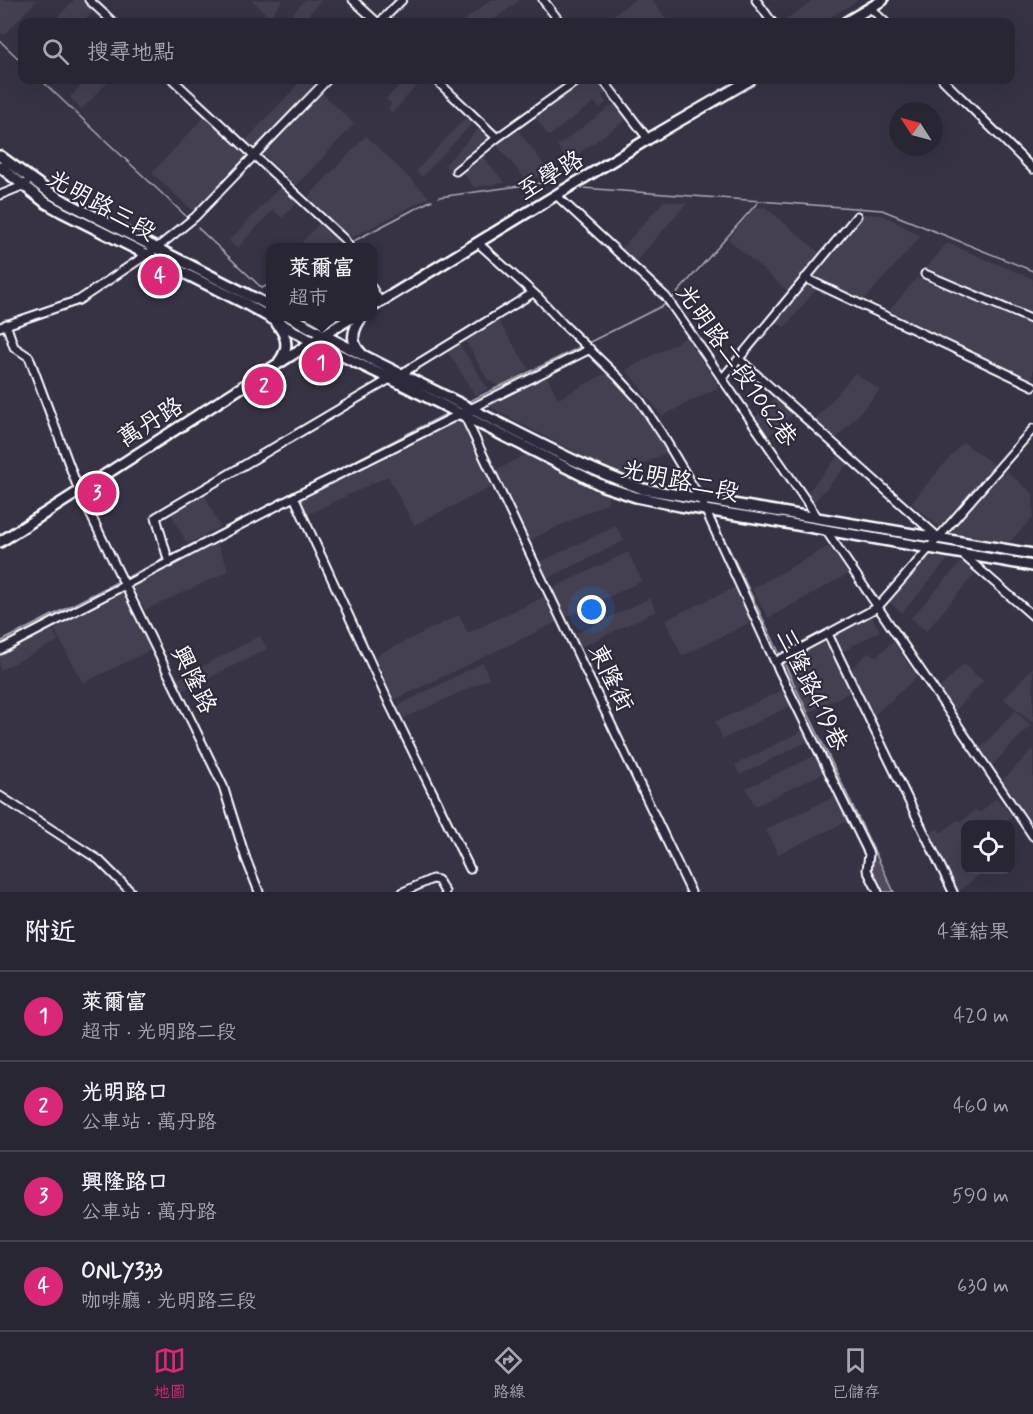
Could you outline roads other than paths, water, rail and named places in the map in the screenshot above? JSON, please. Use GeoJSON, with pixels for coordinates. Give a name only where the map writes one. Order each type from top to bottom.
{"type":"FeatureCollection","features":[{"type":"Feature","properties":{"kind":"street"},"geometry":{"type":"LineString","coordinates":[[89,0],[109,18]]}},
{"type":"Feature","properties":{"kind":"street"},"geometry":{"type":"LineString","coordinates":[[353,0],[373,18]]}},
{"type":"Feature","properties":{"kind":"street"},"geometry":{"type":"LineString","coordinates":[[382,18],[402,0]]}},
{"type":"Feature","properties":{"kind":"street"},"geometry":{"type":"LineString","coordinates":[[543,0],[557,18]]}},
{"type":"Feature","properties":{"kind":"street"},"geometry":{"type":"LineString","coordinates":[[756,0],[769,18]]}},
{"type":"Feature","properties":{"kind":"street"},"geometry":{"type":"LineString","coordinates":[[853,18],[883,0]]}},
{"type":"Feature","properties":{"kind":"street"},"geometry":{"type":"LineString","coordinates":[[870,8],[881,18]]}},
{"type":"Feature","properties":{"kind":"street"},"geometry":{"type":"LineString","coordinates":[[177,84],[346,243]]}},
{"type":"Feature","properties":{"kind":"street"},"geometry":{"type":"LineString","coordinates":[[3,326],[79,300],[158,248],[195,218],[323,84]]}},
{"type":"Feature","properties":{"kind":"street"},"geometry":{"type":"LineString","coordinates":[[440,84],[497,138]]}},
{"type":"Feature","properties":{"kind":"street"},"geometry":{"type":"LineString","coordinates":[[456,171],[497,138],[572,84]]}},
{"type":"Feature","properties":{"kind":"street"},"geometry":{"type":"LineString","coordinates":[[606,84],[648,139]]}},
{"type":"Feature","properties":{"kind":"street","name":"至學路"},"geometry":{"type":"LineString","coordinates":[[377,303],[743,84]]}},
{"type":"Feature","properties":{"kind":"street"},"geometry":{"type":"LineString","coordinates":[[947,84],[1033,169]]}},
{"type":"Feature","properties":{"kind":"street","name":"光明路三段"},"geometry":{"type":"LineString","coordinates":[[0,156],[28,182],[46,203],[266,315]]}},
{"type":"Feature","properties":{"kind":"street","name":"光明路三段"},"geometry":{"type":"LineString","coordinates":[[0,167],[266,304]]}},
{"type":"Feature","properties":{"kind":"street"},"geometry":{"type":"LineString","coordinates":[[0,195],[28,182]]}},
{"type":"Feature","properties":{"kind":"street","name":"光明路二段1062巷"},"geometry":{"type":"LineString","coordinates":[[557,196],[666,297],[819,518]]}},
{"type":"Feature","properties":{"kind":"street"},"geometry":{"type":"LineString","coordinates":[[722,379],[857,216]]}},
{"type":"Feature","properties":{"kind":"street","name":"三隆路419巷"},"geometry":{"type":"LineString","coordinates":[[478,243],[590,349],[640,401],[667,441],[702,504],[775,662],[869,854],[867,870],[878,892]]}},
{"type":"Feature","properties":{"kind":"street"},"geometry":{"type":"LineString","coordinates":[[925,274],[1033,320]]}},
{"type":"Feature","properties":{"kind":"street"},"geometry":{"type":"LineString","coordinates":[[805,278],[1033,386]]}},
{"type":"Feature","properties":{"kind":"street"},"geometry":{"type":"LineString","coordinates":[[401,374],[532,293]]}},
{"type":"Feature","properties":{"kind":"street"},"geometry":{"type":"LineString","coordinates":[[273,321],[285,335],[287,346],[284,356],[275,367]]}},
{"type":"Feature","properties":{"kind":"street","name":"光明路三段"},"geometry":{"type":"LineString","coordinates":[[276,321],[313,342]]}},
{"type":"Feature","properties":{"kind":"street"},"geometry":{"type":"LineString","coordinates":[[298,321],[323,335],[347,321]]}},
{"type":"Feature","properties":{"kind":"street"},"geometry":{"type":"LineString","coordinates":[[359,321],[353,335],[357,350],[363,355]]}},
{"type":"Feature","properties":{"kind":"street","name":"興隆路"},"geometry":{"type":"LineString","coordinates":[[3,326],[14,347],[29,357],[78,491],[223,786],[259,892]]}},
{"type":"Feature","properties":{"kind":"street","name":"光明路二段"},"geometry":{"type":"LineString","coordinates":[[323,335],[401,374],[465,412],[603,486],[636,496],[819,518],[934,542],[962,554],[1033,566]]}},
{"type":"Feature","properties":{"kind":"street","name":"萬丹路"},"geometry":{"type":"LineString","coordinates":[[0,542],[323,335]]}},
{"type":"Feature","properties":{"kind":"street","name":"光明路二段"},"geometry":{"type":"LineString","coordinates":[[313,342],[465,412]]}},
{"type":"Feature","properties":{"kind":"street"},"geometry":{"type":"LineString","coordinates":[[0,650],[168,559],[590,349]]}},
{"type":"Feature","properties":{"kind":"street"},"geometry":{"type":"LineString","coordinates":[[739,359],[934,542]]}},
{"type":"Feature","properties":{"kind":"street"},"geometry":{"type":"LineString","coordinates":[[168,559],[156,517],[390,379]]}},
{"type":"Feature","properties":{"kind":"street","name":"東隆街"},"geometry":{"type":"LineString","coordinates":[[465,412],[691,892]]}},
{"type":"Feature","properties":{"kind":"street"},"geometry":{"type":"LineString","coordinates":[[775,662],[876,608],[1033,429]]}},
{"type":"Feature","properties":{"kind":"street"},"geometry":{"type":"LineString","coordinates":[[294,497],[390,705],[470,868]]}},
{"type":"Feature","properties":{"kind":"street","name":"光明路二段"},"geometry":{"type":"LineString","coordinates":[[702,504],[825,529],[1033,554]]}},
{"type":"Feature","properties":{"kind":"street"},"geometry":{"type":"LineString","coordinates":[[825,529],[876,608],[1033,836]]}},
{"type":"Feature","properties":{"kind":"street"},"geometry":{"type":"LineString","coordinates":[[962,554],[1033,616]]}},
{"type":"Feature","properties":{"kind":"street"},"geometry":{"type":"LineString","coordinates":[[828,634],[953,892]]}},
{"type":"Feature","properties":{"kind":"street"},"geometry":{"type":"LineString","coordinates":[[0,796],[99,860],[131,892]]}},
{"type":"Feature","properties":{"kind":"street"},"geometry":{"type":"LineString","coordinates":[[403,892],[432,879],[438,879],[445,892]]}},
{"type":"Feature","properties":{"kind":"waterway"},"geometry":{"type":"LineString","coordinates":[[0,41],[18,58]]}},
{"type":"Feature","properties":{"kind":"waterway"},"geometry":{"type":"LineString","coordinates":[[45,84],[187,217]]}},
{"type":"Feature","properties":{"kind":"waterway"},"geometry":{"type":"LineString","coordinates":[[439,197],[549,182]]}},
{"type":"Feature","properties":{"kind":"waterway"},"geometry":{"type":"LineString","coordinates":[[582,188],[882,210],[1033,271]]}},
{"type":"Feature","properties":{"kind":"waterway"},"geometry":{"type":"LineString","coordinates":[[350,243],[432,200]]}},
{"type":"Feature","properties":{"kind":"waterway"},"geometry":{"type":"LineString","coordinates":[[671,300],[759,201]]}},
{"type":"Feature","properties":{"kind":"waterway"},"geometry":{"type":"LineString","coordinates":[[198,228],[262,288],[266,286]]}},
{"type":"Feature","properties":{"kind":"waterway"},"geometry":{"type":"LineString","coordinates":[[586,344],[668,303]]}},
{"type":"Feature","properties":{"kind":"waterway"},"geometry":{"type":"LineString","coordinates":[[667,305],[702,355]]}},
{"type":"Feature","properties":{"kind":"waterway"},"geometry":{"type":"LineString","coordinates":[[468,402],[582,346]]}},
{"type":"Feature","properties":{"kind":"waterway"},"geometry":{"type":"LineString","coordinates":[[713,372],[808,512]]}},
{"type":"Feature","properties":{"kind":"waterway"},"geometry":{"type":"LineString","coordinates":[[169,556],[448,413]]}},
{"type":"Feature","properties":{"kind":"waterway"},"geometry":{"type":"LineString","coordinates":[[823,533],[844,563]]}},
{"type":"Feature","properties":{"kind":"waterway"},"geometry":{"type":"LineString","coordinates":[[124,579],[165,558]]}},
{"type":"Feature","properties":{"kind":"waterway"},"geometry":{"type":"LineString","coordinates":[[0,642],[119,581]]}},
{"type":"Feature","properties":{"kind":"waterway"},"geometry":{"type":"LineString","coordinates":[[934,696],[1033,842]]}},
{"type":"Feature","properties":{"kind":"place","name":"ONLY333"},"geometry":{"type":"Point","coordinates":[160,276]}},
{"type":"Feature","properties":{"kind":"place","name":"萊爾富"},"geometry":{"type":"Point","coordinates":[321,363]}},
{"type":"Feature","properties":{"kind":"place","name":"光明路口"},"geometry":{"type":"Point","coordinates":[264,386]}},
{"type":"Feature","properties":{"kind":"place","name":"興隆路口"},"geometry":{"type":"Point","coordinates":[97,493]}}]}
